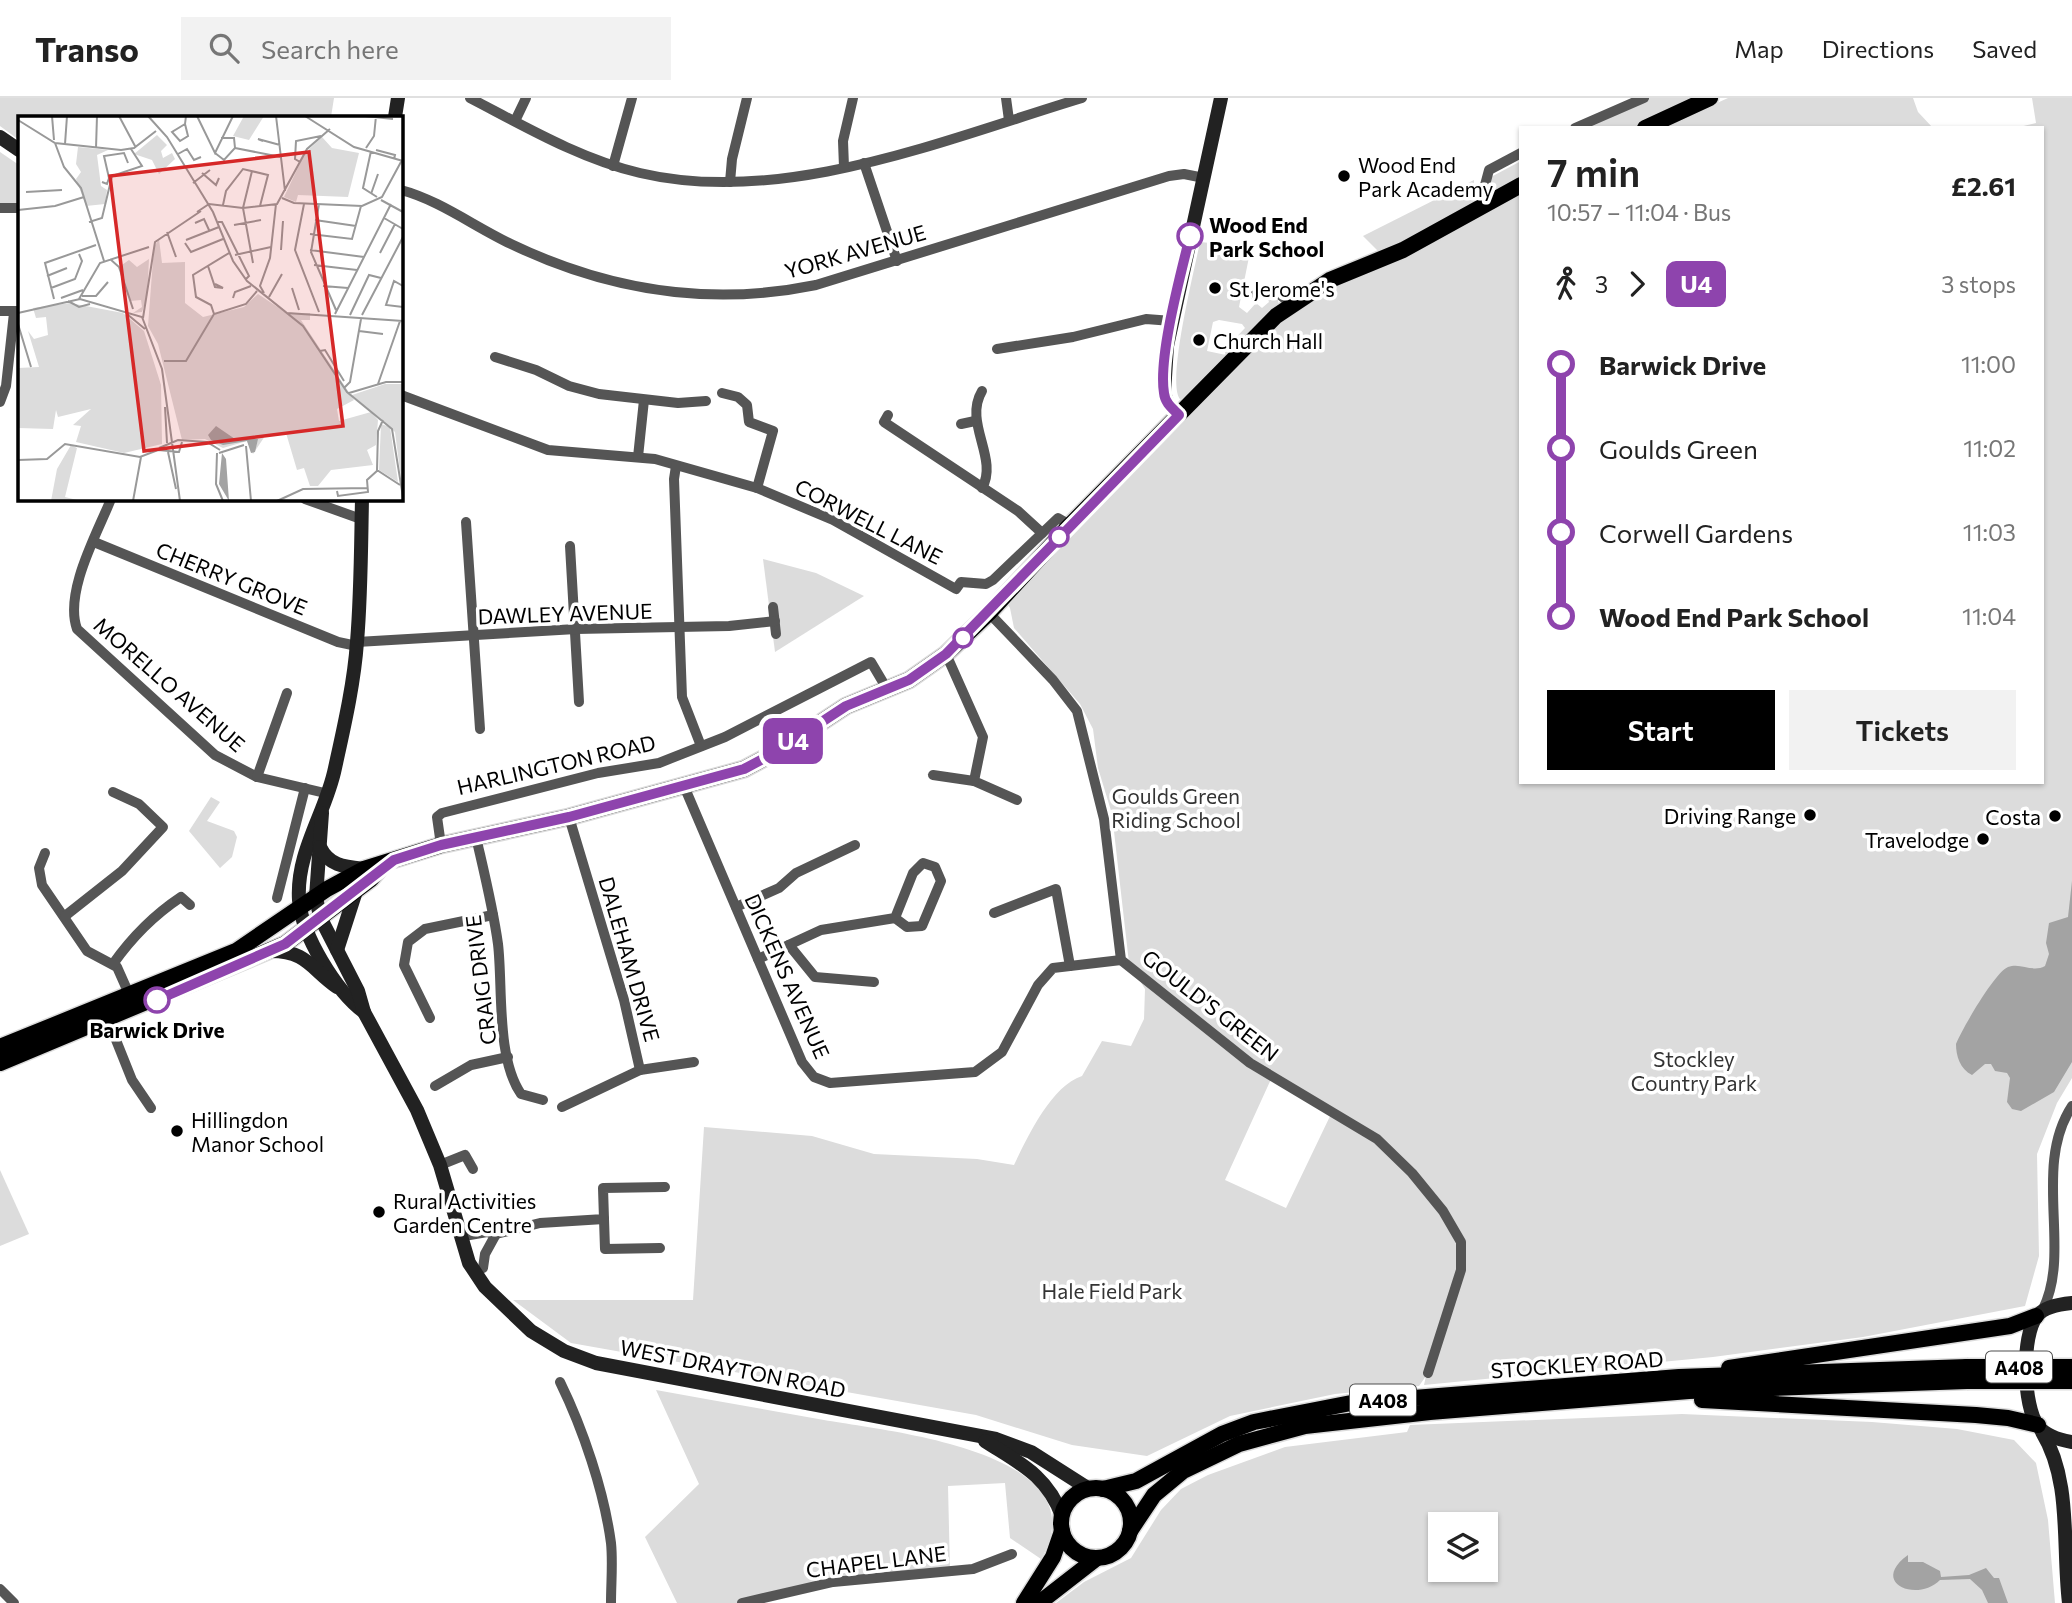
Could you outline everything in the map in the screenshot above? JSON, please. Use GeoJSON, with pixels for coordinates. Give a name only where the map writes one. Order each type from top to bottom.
{"type":"FeatureCollection","features":[{"type":"Feature","properties":{"kind":"main road"},"geometry":{"type":"LineString","coordinates":[[395,116],[398,98]]}},
{"type":"Feature","properties":{"kind":"main road"},"geometry":{"type":"LineString","coordinates":[[1179,415],[1168,404],[1164,393],[1172,321],[1221,98]]}},
{"type":"Feature","properties":{"kind":"main road"},"geometry":{"type":"LineString","coordinates":[[1649,126],[1710,98]]}},
{"type":"Feature","properties":{"kind":"main road"},"geometry":{"type":"LineString","coordinates":[[0,137],[18,149]]}},
{"type":"Feature","properties":{"kind":"main road"},"geometry":{"type":"LineString","coordinates":[[0,1047],[236,951],[316,897],[364,869],[441,845],[569,817],[744,769],[776,752],[846,706],[909,680],[946,654],[989,613],[1070,525],[1256,334],[1292,304],[1330,280],[1403,250],[1519,186]]}},
{"type":"Feature","properties":{"kind":"main road","name":"WEST DRAYTON ROAD"},"geometry":{"type":"LineString","coordinates":[[343,992],[306,929],[300,909],[300,878],[304,852],[329,794],[357,644],[362,500]]}},
{"type":"Feature","properties":{"kind":"main road","name":"WEST DRAYTON ROAD"},"geometry":{"type":"LineString","coordinates":[[322,813],[316,897],[320,917],[358,991],[364,1012],[417,1110],[440,1165],[464,1236],[469,1263],[478,1278],[531,1331],[588,1361],[1012,1443],[1096,1489]]}},
{"type":"Feature","properties":{"kind":"main road"},"geometry":{"type":"LineString","coordinates":[[320,847],[326,858],[334,863],[364,869]]}},
{"type":"Feature","properties":{"kind":"main road"},"geometry":{"type":"LineString","coordinates":[[0,1063],[271,951],[306,929],[383,865]]}},
{"type":"Feature","properties":{"kind":"main road"},"geometry":{"type":"LineString","coordinates":[[338,950],[357,888]]}},
{"type":"Feature","properties":{"kind":"main road","name":"WEST DRAYTON ROAD"},"geometry":{"type":"LineString","coordinates":[[271,951],[292,953],[306,958],[319,975],[343,992],[364,1012]]}},
{"type":"Feature","properties":{"kind":"main road","name":"WEST DRAYTON ROAD"},"geometry":{"type":"LineString","coordinates":[[464,1236],[498,1297]]}},
{"type":"Feature","properties":{"kind":"main road"},"geometry":{"type":"LineString","coordinates":[[1679,1377],[2010,1326],[2072,1303]]}},
{"type":"Feature","properties":{"kind":"main road"},"geometry":{"type":"LineString","coordinates":[[2039,1314],[2029,1329],[2027,1349],[2030,1409],[2060,1461],[2065,1482],[2069,1603]]}},
{"type":"Feature","properties":{"kind":"main road","name":"STOCKLEY ROAD"},"geometry":{"type":"LineString","coordinates":[[1130,1531],[1146,1504],[1174,1477],[1224,1450],[1276,1432],[1350,1419],[1689,1391],[2072,1367]]}},
{"type":"Feature","properties":{"kind":"main road","name":"STOCKLEY ROAD"},"geometry":{"type":"LineString","coordinates":[[1096,1489],[1136,1481],[1222,1434],[1286,1414],[1351,1403],[1679,1377],[1967,1374],[2072,1381]]}},
{"type":"Feature","properties":{"kind":"main road"},"geometry":{"type":"LineString","coordinates":[[1630,1396],[2008,1418],[2039,1427],[2050,1436],[2072,1442]]}},
{"type":"Feature","properties":{"kind":"main road","name":"WEST DRAYTON ROAD"},"geometry":{"type":"LineString","coordinates":[[980,1437],[1040,1478],[1053,1494],[1062,1523]]}},
{"type":"Feature","properties":{"kind":"main road"},"geometry":{"type":"LineString","coordinates":[[1024,1603],[1053,1557],[1071,1499],[1096,1489],[1115,1494],[1125,1503],[1131,1518],[1130,1531],[1119,1550],[1097,1558],[1039,1603]]}},
{"type":"Feature","properties":{"kind":"main road"},"geometry":{"type":"LineString","coordinates":[[1062,1523],[1074,1551],[1097,1558]]}},
{"type":"Feature","properties":{"kind":"street"},"geometry":{"type":"LineString","coordinates":[[470,98],[613,166],[674,179],[730,182],[778,178],[864,163],[1082,98]]}},
{"type":"Feature","properties":{"kind":"street"},"geometry":{"type":"LineString","coordinates":[[515,121],[526,98]]}},
{"type":"Feature","properties":{"kind":"street"},"geometry":{"type":"LineString","coordinates":[[613,166],[632,98]]}},
{"type":"Feature","properties":{"kind":"street"},"geometry":{"type":"LineString","coordinates":[[730,182],[732,159],[747,98]]}},
{"type":"Feature","properties":{"kind":"street"},"geometry":{"type":"LineString","coordinates":[[844,167],[843,141],[853,98]]}},
{"type":"Feature","properties":{"kind":"street"},"geometry":{"type":"LineString","coordinates":[[1006,98],[1009,120]]}},
{"type":"Feature","properties":{"kind":"street"},"geometry":{"type":"LineString","coordinates":[[1580,126],[1644,98]]}},
{"type":"Feature","properties":{"kind":"street"},"geometry":{"type":"LineString","coordinates":[[1491,202],[1486,189],[1487,172],[1519,154]]}},
{"type":"Feature","properties":{"kind":"street"},"geometry":{"type":"LineString","coordinates":[[864,163],[897,261]]}},
{"type":"Feature","properties":{"kind":"street","name":"YORK AVENUE"},"geometry":{"type":"LineString","coordinates":[[402,190],[546,260],[605,281],[659,292],[722,297],[771,294],[830,282],[1169,176],[1179,174],[1204,178]]}},
{"type":"Feature","properties":{"kind":"street"},"geometry":{"type":"LineString","coordinates":[[0,208],[18,208]]}},
{"type":"Feature","properties":{"kind":"street"},"geometry":{"type":"LineString","coordinates":[[1255,295],[1273,289],[1292,304]]}},
{"type":"Feature","properties":{"kind":"street"},"geometry":{"type":"LineString","coordinates":[[0,311],[17,312],[6,386],[0,402]]}},
{"type":"Feature","properties":{"kind":"street"},"geometry":{"type":"LineString","coordinates":[[997,349],[1009,342],[1073,337],[1126,322],[1152,318],[1172,321]]}},
{"type":"Feature","properties":{"kind":"street"},"geometry":{"type":"LineString","coordinates":[[495,357],[536,370],[569,386],[611,396],[685,403],[706,401]]}},
{"type":"Feature","properties":{"kind":"street"},"geometry":{"type":"LineString","coordinates":[[982,391],[976,406],[975,421],[987,475],[982,488]]}},
{"type":"Feature","properties":{"kind":"street"},"geometry":{"type":"LineString","coordinates":[[722,393],[738,397],[747,405],[749,422],[773,431]]}},
{"type":"Feature","properties":{"kind":"street","name":"CORWELL LANE"},"geometry":{"type":"LineString","coordinates":[[402,395],[548,450],[655,459],[757,488],[833,520],[956,589],[961,582],[986,584],[993,580],[1042,533]]}},
{"type":"Feature","properties":{"kind":"street"},"geometry":{"type":"LineString","coordinates":[[638,457],[644,400]]}},
{"type":"Feature","properties":{"kind":"street"},"geometry":{"type":"LineString","coordinates":[[888,415],[884,422],[1018,511],[1042,533],[1058,518],[1070,525]]}},
{"type":"Feature","properties":{"kind":"street"},"geometry":{"type":"LineString","coordinates":[[757,488],[776,418]]}},
{"type":"Feature","properties":{"kind":"street"},"geometry":{"type":"LineString","coordinates":[[961,424],[975,421]]}},
{"type":"Feature","properties":{"kind":"street"},"geometry":{"type":"LineString","coordinates":[[676,466],[678,629],[682,696],[701,746]]}},
{"type":"Feature","properties":{"kind":"street","name":"MORELLO AVENUE"},"geometry":{"type":"LineString","coordinates":[[111,500],[74,595],[73,617],[77,629],[215,755],[257,777],[329,794]]}},
{"type":"Feature","properties":{"kind":"street"},"geometry":{"type":"LineString","coordinates":[[308,500],[361,519]]}},
{"type":"Feature","properties":{"kind":"street"},"geometry":{"type":"LineString","coordinates":[[466,522],[480,729]]}},
{"type":"Feature","properties":{"kind":"street","name":"CHERRY GROVE"},"geometry":{"type":"LineString","coordinates":[[94,542],[338,642],[357,644]]}},
{"type":"Feature","properties":{"kind":"street"},"geometry":{"type":"LineString","coordinates":[[570,546],[579,702]]}},
{"type":"Feature","properties":{"kind":"street"},"geometry":{"type":"LineString","coordinates":[[773,607],[776,634]]}},
{"type":"Feature","properties":{"kind":"street","name":"GOULD'S GREEN"},"geometry":{"type":"LineString","coordinates":[[989,613],[1053,680],[1077,711],[1104,820],[1121,960],[1250,1063],[1377,1139],[1412,1173],[1443,1211],[1461,1242],[1461,1270],[1428,1373]]}},
{"type":"Feature","properties":{"kind":"street","name":"DAWLEY AVENUE"},"geometry":{"type":"LineString","coordinates":[[357,644],[576,629],[678,629],[775,621]]}},
{"type":"Feature","properties":{"kind":"street"},"geometry":{"type":"LineString","coordinates":[[946,654],[983,737],[974,781]]}},
{"type":"Feature","properties":{"kind":"street","name":"HARLINGTON ROAD"},"geometry":{"type":"LineString","coordinates":[[441,845],[436,824],[437,817],[442,813],[598,773],[659,763],[816,692],[871,662],[887,689]]}},
{"type":"Feature","properties":{"kind":"street"},"geometry":{"type":"LineString","coordinates":[[257,777],[287,694]]}},
{"type":"Feature","properties":{"kind":"street"},"geometry":{"type":"LineString","coordinates":[[933,775],[974,781],[1017,800]]}},
{"type":"Feature","properties":{"kind":"street","name":"DICKENS AVENUE"},"geometry":{"type":"LineString","coordinates":[[684,786],[802,1062],[814,1077],[830,1083],[975,1072],[1002,1052],[1038,985],[1053,968],[1121,960]]}},
{"type":"Feature","properties":{"kind":"street"},"geometry":{"type":"LineString","coordinates":[[277,898],[305,788]]}},
{"type":"Feature","properties":{"kind":"street"},"geometry":{"type":"LineString","coordinates":[[65,916],[122,871],[163,827],[139,804],[113,792]]}},
{"type":"Feature","properties":{"kind":"street","name":"DALEHAM DRIVE"},"geometry":{"type":"LineString","coordinates":[[562,1107],[640,1070],[624,1000],[569,817]]}},
{"type":"Feature","properties":{"kind":"street","name":"CRAIG DRIVE"},"geometry":{"type":"LineString","coordinates":[[476,837],[493,915],[512,1076],[521,1094],[543,1100]]}},
{"type":"Feature","properties":{"kind":"street"},"geometry":{"type":"LineString","coordinates":[[736,907],[779,888],[796,873],[855,845]]}},
{"type":"Feature","properties":{"kind":"street"},"geometry":{"type":"LineString","coordinates":[[45,853],[39,868],[40,880],[87,951],[113,964],[120,972],[129,994]]}},
{"type":"Feature","properties":{"kind":"street"},"geometry":{"type":"LineString","coordinates":[[758,958],[821,930],[895,918],[907,927],[922,926],[941,881],[935,867],[923,863],[913,873],[895,918]]}},
{"type":"Feature","properties":{"kind":"street"},"geometry":{"type":"LineString","coordinates":[[994,913],[1056,889],[1070,966]]}},
{"type":"Feature","properties":{"kind":"street"},"geometry":{"type":"LineString","coordinates":[[113,964],[138,932],[170,905],[181,897],[190,905]]}},
{"type":"Feature","properties":{"kind":"street"},"geometry":{"type":"LineString","coordinates":[[429,1018],[404,965],[408,942],[425,929],[493,915]]}},
{"type":"Feature","properties":{"kind":"street"},"geometry":{"type":"LineString","coordinates":[[789,945],[815,976],[874,982]]}},
{"type":"Feature","properties":{"kind":"street"},"geometry":{"type":"LineString","coordinates":[[108,1020],[132,1080],[151,1108]]}},
{"type":"Feature","properties":{"kind":"street"},"geometry":{"type":"LineString","coordinates":[[435,1086],[471,1065],[508,1057]]}},
{"type":"Feature","properties":{"kind":"street"},"geometry":{"type":"LineString","coordinates":[[640,1070],[694,1062]]}},
{"type":"Feature","properties":{"kind":"street"},"geometry":{"type":"LineString","coordinates":[[2039,1314],[2059,1278],[2057,1159],[2064,1123],[2072,1106]]}},
{"type":"Feature","properties":{"kind":"street"},"geometry":{"type":"LineString","coordinates":[[440,1165],[465,1155],[473,1169]]}},
{"type":"Feature","properties":{"kind":"street"},"geometry":{"type":"LineString","coordinates":[[660,1248],[605,1249],[603,1188],[665,1187]]}},
{"type":"Feature","properties":{"kind":"street"},"geometry":{"type":"LineString","coordinates":[[464,1236],[487,1232],[496,1234],[540,1223],[604,1219]]}},
{"type":"Feature","properties":{"kind":"street"},"geometry":{"type":"LineString","coordinates":[[483,1268],[485,1254],[496,1234]]}},
{"type":"Feature","properties":{"kind":"street"},"geometry":{"type":"LineString","coordinates":[[560,1382],[578,1417],[604,1513],[611,1544],[611,1603]]}},
{"type":"Feature","properties":{"kind":"street","name":"CHAPEL LANE"},"geometry":{"type":"LineString","coordinates":[[743,1603],[833,1582],[973,1569],[1012,1554]]}},
{"type":"Feature","properties":{"kind":"street"},"geometry":{"type":"LineString","coordinates":[[0,1589],[14,1603]]}},
{"type":"Feature","properties":{"kind":"green space"},"geometry":{"type":"Polygon","coordinates":[[[0,98],[334,98],[331,116],[18,116],[18,139],[0,126],[0,98]]]}},
{"type":"Feature","properties":{"kind":"green space"},"geometry":{"type":"Polygon","coordinates":[[[1644,98],[1710,98],[1647,126],[1588,126],[1644,98]]]}},
{"type":"Feature","properties":{"kind":"green space"},"geometry":{"type":"Polygon","coordinates":[[[1728,98],[1913,98],[1918,112],[1931,126],[1666,126],[1728,98]]]}},
{"type":"Feature","properties":{"kind":"green space","name":"Stockley Country Park"},"geometry":{"type":"Polygon","coordinates":[[[2032,98],[2072,98],[2072,1078],[2057,1103],[2037,1154],[2039,1256],[2025,1306],[1863,1337],[1713,1357],[1424,1385],[1426,1376],[1419,1386],[1335,1394],[1230,1416],[1147,1456],[1072,1445],[976,1415],[571,1343],[513,1300],[693,1300],[704,1127],[812,1136],[874,1154],[977,1159],[1014,1165],[1050,1101],[1060,1090],[1082,1076],[1102,1041],[1131,1046],[1144,1019],[1145,989],[1129,963],[1112,814],[1098,768],[1093,729],[1080,704],[1014,628],[1010,608],[1003,598],[1276,316],[1519,193],[1519,784],[2044,784],[2044,126],[2023,126],[2036,123],[2032,98]],[[1272,1077],[1225,1180],[1286,1208],[1332,1112],[1272,1077]]]}},
{"type":"Feature","properties":{"kind":"green space"},"geometry":{"type":"Polygon","coordinates":[[[0,152],[18,164],[18,206],[0,205],[0,152]]]}},
{"type":"Feature","properties":{"kind":"green space"},"geometry":{"type":"Polygon","coordinates":[[[1519,162],[1519,183],[1495,194],[1490,184],[1491,177],[1519,162]]]}},
{"type":"Feature","properties":{"kind":"green space"},"geometry":{"type":"Polygon","coordinates":[[[1474,180],[1474,207],[1422,235],[1379,252],[1363,236],[1474,180]]]}},
{"type":"Feature","properties":{"kind":"green space"},"geometry":{"type":"Polygon","coordinates":[[[1200,242],[1251,247],[1239,307],[1247,313],[1256,303],[1262,308],[1269,302],[1269,296],[1278,300],[1279,307],[1187,398],[1180,399],[1177,388],[1179,349],[1200,242]],[[1219,320],[1213,322],[1207,351],[1226,355],[1224,350],[1245,328],[1242,324],[1219,320]]]}},
{"type":"Feature","properties":{"kind":"green space"},"geometry":{"type":"Polygon","coordinates":[[[763,559],[816,573],[864,596],[775,652],[763,559]]]}},
{"type":"Feature","properties":{"kind":"green space"},"geometry":{"type":"Polygon","coordinates":[[[211,797],[220,802],[207,821],[234,831],[237,837],[232,857],[220,868],[189,831],[211,797]]]}},
{"type":"Feature","properties":{"kind":"green space"},"geometry":{"type":"Polygon","coordinates":[[[0,1170],[29,1234],[0,1246],[0,1170]]]}},
{"type":"Feature","properties":{"kind":"green space"},"geometry":{"type":"Polygon","coordinates":[[[656,1390],[892,1431],[979,1453],[1016,1470],[1042,1493],[1052,1522],[1041,1559],[1010,1538],[1005,1483],[948,1486],[950,1571],[833,1582],[742,1603],[677,1603],[645,1537],[699,1484],[656,1390]]]}},
{"type":"Feature","properties":{"kind":"green space"},"geometry":{"type":"Polygon","coordinates":[[[1682,1414],[1872,1422],[1957,1429],[2014,1440],[2036,1463],[2048,1520],[2055,1603],[1056,1603],[1084,1582],[1131,1558],[1161,1510],[1181,1489],[1208,1475],[1285,1447],[1407,1432],[1410,1425],[1682,1414]]]}},
{"type":"Feature","properties":{"kind":"shaded area"},"geometry":{"type":"Polygon","coordinates":[[[2072,881],[2072,1062],[2054,1092],[2021,1111],[2012,1109],[2007,1102],[2010,1078],[2007,1073],[1995,1071],[1991,1064],[1985,1064],[1972,1075],[1960,1062],[1956,1044],[1979,1002],[2002,971],[2013,966],[2045,966],[2049,954],[2046,943],[2049,923],[2068,917],[2072,881]]]}},
{"type":"Feature","properties":{"kind":"shaded area"},"geometry":{"type":"Polygon","coordinates":[[[1908,1555],[1908,1562],[1923,1562],[1940,1571],[1941,1577],[1969,1575],[1986,1568],[1994,1578],[1999,1578],[2008,1603],[1988,1603],[1982,1590],[1970,1579],[1940,1580],[1920,1590],[1901,1587],[1893,1574],[1897,1565],[1908,1555]]]}},
{"type":"Feature","properties":{"kind":"bus line","name":"U4"},"geometry":{"type":"LineString","coordinates":[[157,1000],[285,944],[368,881],[383,865],[394,860],[441,845],[569,817],[744,769],[776,752],[846,706],[909,680],[946,654],[989,613],[1070,525],[1179,415],[1166,401],[1163,382],[1167,346],[1190,236]]}},
{"type":"Feature","properties":{"kind":"place","name":"Wood End Park Academy"},"geometry":{"type":"Point","coordinates":[1344,176]}},
{"type":"Feature","properties":{"kind":"place","name":"Wood End Park School"},"geometry":{"type":"Point","coordinates":[1190,236]}},
{"type":"Feature","properties":{"kind":"place","name":"St Jerome's"},"geometry":{"type":"Point","coordinates":[1215,288]}},
{"type":"Feature","properties":{"kind":"place","name":"Church Hall"},"geometry":{"type":"Point","coordinates":[1199,340]}},
{"type":"Feature","properties":{"kind":"place","name":"Driving Range"},"geometry":{"type":"Point","coordinates":[1810,815]}},
{"type":"Feature","properties":{"kind":"place","name":"Costa"},"geometry":{"type":"Point","coordinates":[2055,816]}},
{"type":"Feature","properties":{"kind":"place","name":"Travelodge"},"geometry":{"type":"Point","coordinates":[1983,839]}},
{"type":"Feature","properties":{"kind":"place","name":"Barwick Drive"},"geometry":{"type":"Point","coordinates":[157,1000]}},
{"type":"Feature","properties":{"kind":"place","name":"Hillingdon Manor School"},"geometry":{"type":"Point","coordinates":[177,1131]}},
{"type":"Feature","properties":{"kind":"place","name":"Rural Activities Garden Centre"},"geometry":{"type":"Point","coordinates":[379,1212]}},
{"type":"Feature","properties":{"kind":"park label","name":"Goulds Green Riding School"},"geometry":{"type":"Point","coordinates":[1176,807]}},
{"type":"Feature","properties":{"kind":"park label","name":"Hale Field Park"},"geometry":{"type":"Point","coordinates":[1112,1290]}}]}
